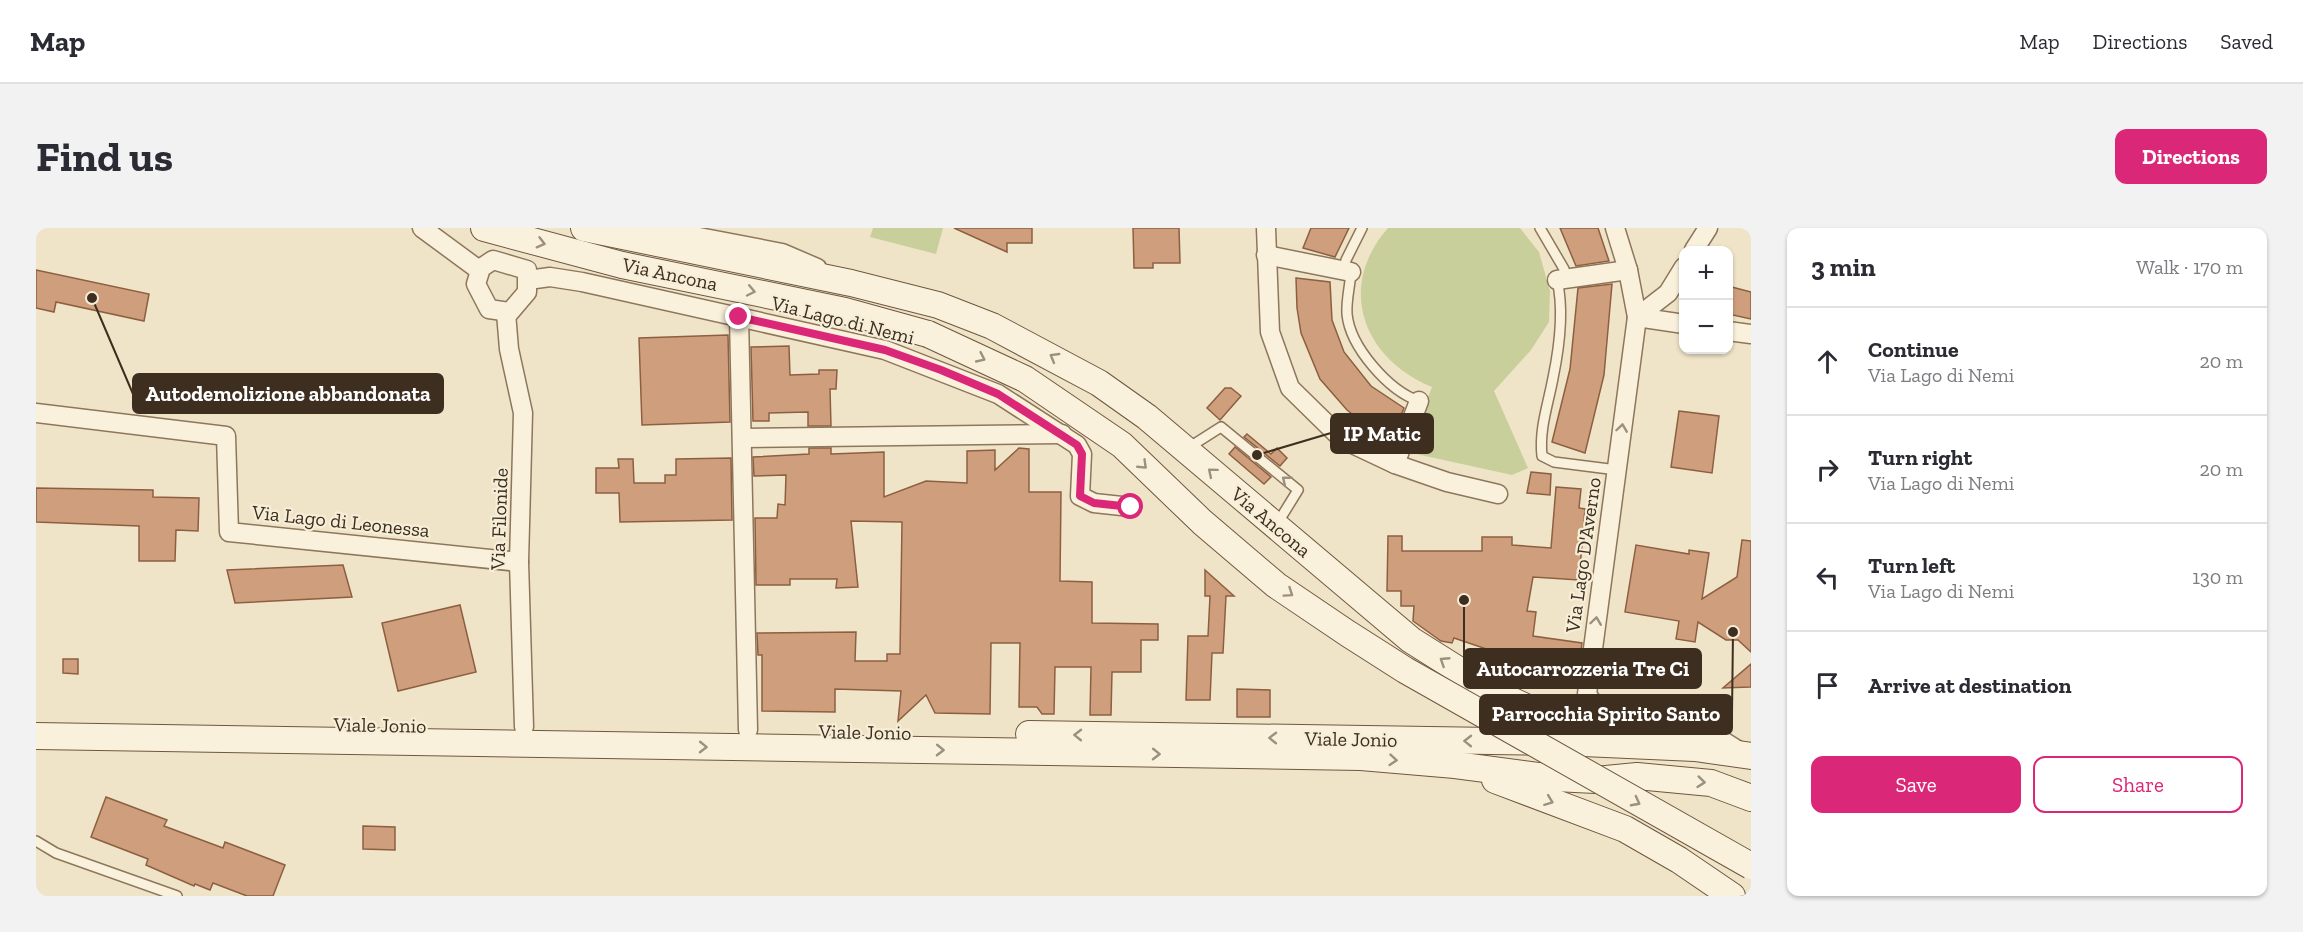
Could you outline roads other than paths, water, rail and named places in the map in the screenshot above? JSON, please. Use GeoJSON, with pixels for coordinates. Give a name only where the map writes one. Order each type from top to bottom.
{"type":"FeatureCollection","features":[{"type":"Feature","properties":{"kind":"main road","name":"Via Ancona"},"geometry":{"type":"LineString","coordinates":[[484,228],[621,265],[845,311],[927,334],[1025,378],[1122,445],[1202,522],[1276,585],[1347,633],[1416,676],[1751,866]]}},
{"type":"Feature","properties":{"kind":"main road","name":"Via Ancona"},"geometry":{"type":"LineString","coordinates":[[584,228],[851,283],[938,305],[1021,340],[1099,383],[1147,417],[1411,640],[1492,692],[1536,712],[1695,748]]}},
{"type":"Feature","properties":{"kind":"main road","name":"Viale Jonio"},"geometry":{"type":"LineString","coordinates":[[36,720],[1561,742],[1695,748]]}},
{"type":"Feature","properties":{"kind":"main road","name":"Viale Jonio"},"geometry":{"type":"LineString","coordinates":[[36,736],[1361,757],[1455,765],[1554,778],[1596,780],[1637,776],[1711,783],[1751,798]]}},
{"type":"Feature","properties":{"kind":"main road"},"geometry":{"type":"LineString","coordinates":[[1695,748],[1748,755]]}},
{"type":"Feature","properties":{"kind":"main road","name":"Viale Jonio"},"geometry":{"type":"LineString","coordinates":[[1455,765],[1625,829],[1679,860],[1732,896]]}},
{"type":"Feature","properties":{"kind":"street"},"geometry":{"type":"LineString","coordinates":[[422,228],[480,270]]}},
{"type":"Feature","properties":{"kind":"street","name":"Via Ancona"},"geometry":{"type":"LineString","coordinates":[[652,228],[782,253],[851,283]]}},
{"type":"Feature","properties":{"kind":"street"},"geometry":{"type":"LineString","coordinates":[[1266,228],[1270,332],[1290,388],[1342,439],[1395,464],[1447,482],[1498,494]]}},
{"type":"Feature","properties":{"kind":"street","name":"Via Lago D'Averno"},"geometry":{"type":"LineString","coordinates":[[1615,228],[1628,270],[1637,317],[1587,694],[1596,708],[1715,736],[1748,755]]}},
{"type":"Feature","properties":{"kind":"street"},"geometry":{"type":"LineString","coordinates":[[1697,246],[1708,228]]}},
{"type":"Feature","properties":{"kind":"street"},"geometry":{"type":"LineString","coordinates":[[1266,255],[1348,272]]}},
{"type":"Feature","properties":{"kind":"street"},"geometry":{"type":"LineString","coordinates":[[489,261],[505,262],[522,267],[527,270],[528,280],[527,292],[522,300],[506,313],[489,309],[476,284],[480,270],[489,261]]}},
{"type":"Feature","properties":{"kind":"street"},"geometry":{"type":"LineString","coordinates":[[582,282],[621,265]]}},
{"type":"Feature","properties":{"kind":"street"},"geometry":{"type":"LineString","coordinates":[[1562,280],[1628,270]]}},
{"type":"Feature","properties":{"kind":"street"},"geometry":{"type":"LineString","coordinates":[[1637,317],[1668,293],[1679,274]]}},
{"type":"Feature","properties":{"kind":"street","name":"Via Lago di Nemi"},"geometry":{"type":"LineString","coordinates":[[528,280],[550,277],[582,282],[885,350],[922,363],[998,394],[1062,434],[1077,445],[1082,454],[1080,496],[1094,503],[1131,507]]}},
{"type":"Feature","properties":{"kind":"street","name":"Via Filonide"},"geometry":{"type":"LineString","coordinates":[[506,313],[509,349],[523,413],[519,562],[524,727]]}},
{"type":"Feature","properties":{"kind":"street"},"geometry":{"type":"LineString","coordinates":[[739,317],[748,730]]}},
{"type":"Feature","properties":{"kind":"street"},"geometry":{"type":"LineString","coordinates":[[1637,317],[1679,323]]}},
{"type":"Feature","properties":{"kind":"street"},"geometry":{"type":"LineString","coordinates":[[1733,332],[1751,334]]}},
{"type":"Feature","properties":{"kind":"street"},"geometry":{"type":"LineString","coordinates":[[1395,464],[1419,401]]}},
{"type":"Feature","properties":{"kind":"street","name":"Via Lago di Leonessa"},"geometry":{"type":"LineString","coordinates":[[36,413],[226,435],[229,532],[519,562]]}},
{"type":"Feature","properties":{"kind":"street"},"geometry":{"type":"LineString","coordinates":[[743,438],[1062,434]]}},
{"type":"Feature","properties":{"kind":"lane"},"geometry":{"type":"LineString","coordinates":[[1362,228],[1348,272],[1347,315],[1355,339],[1369,364],[1410,398],[1419,401]]}},
{"type":"Feature","properties":{"kind":"lane"},"geometry":{"type":"LineString","coordinates":[[1540,228],[1564,269],[1554,375],[1540,436],[1542,456],[1554,462],[1617,470]]}},
{"type":"Feature","properties":{"kind":"lane"},"geometry":{"type":"LineString","coordinates":[[1186,450],[1221,427],[1298,490],[1276,526]]}},
{"type":"Feature","properties":{"kind":"lane"},"geometry":{"type":"LineString","coordinates":[[36,841],[56,853],[177,896]]}},
{"type":"Feature","properties":{"kind":"place","name":"Autodemolizione abbandonata"},"geometry":{"type":"Point","coordinates":[92,298]}},
{"type":"Feature","properties":{"kind":"place","name":"IP Matic"},"geometry":{"type":"Point","coordinates":[1257,455]}},
{"type":"Feature","properties":{"kind":"place","name":"Autocarrozzeria Tre Ci"},"geometry":{"type":"Point","coordinates":[1464,600]}},
{"type":"Feature","properties":{"kind":"place","name":"Parrocchia Spirito Santo"},"geometry":{"type":"Point","coordinates":[1733,632]}}]}
